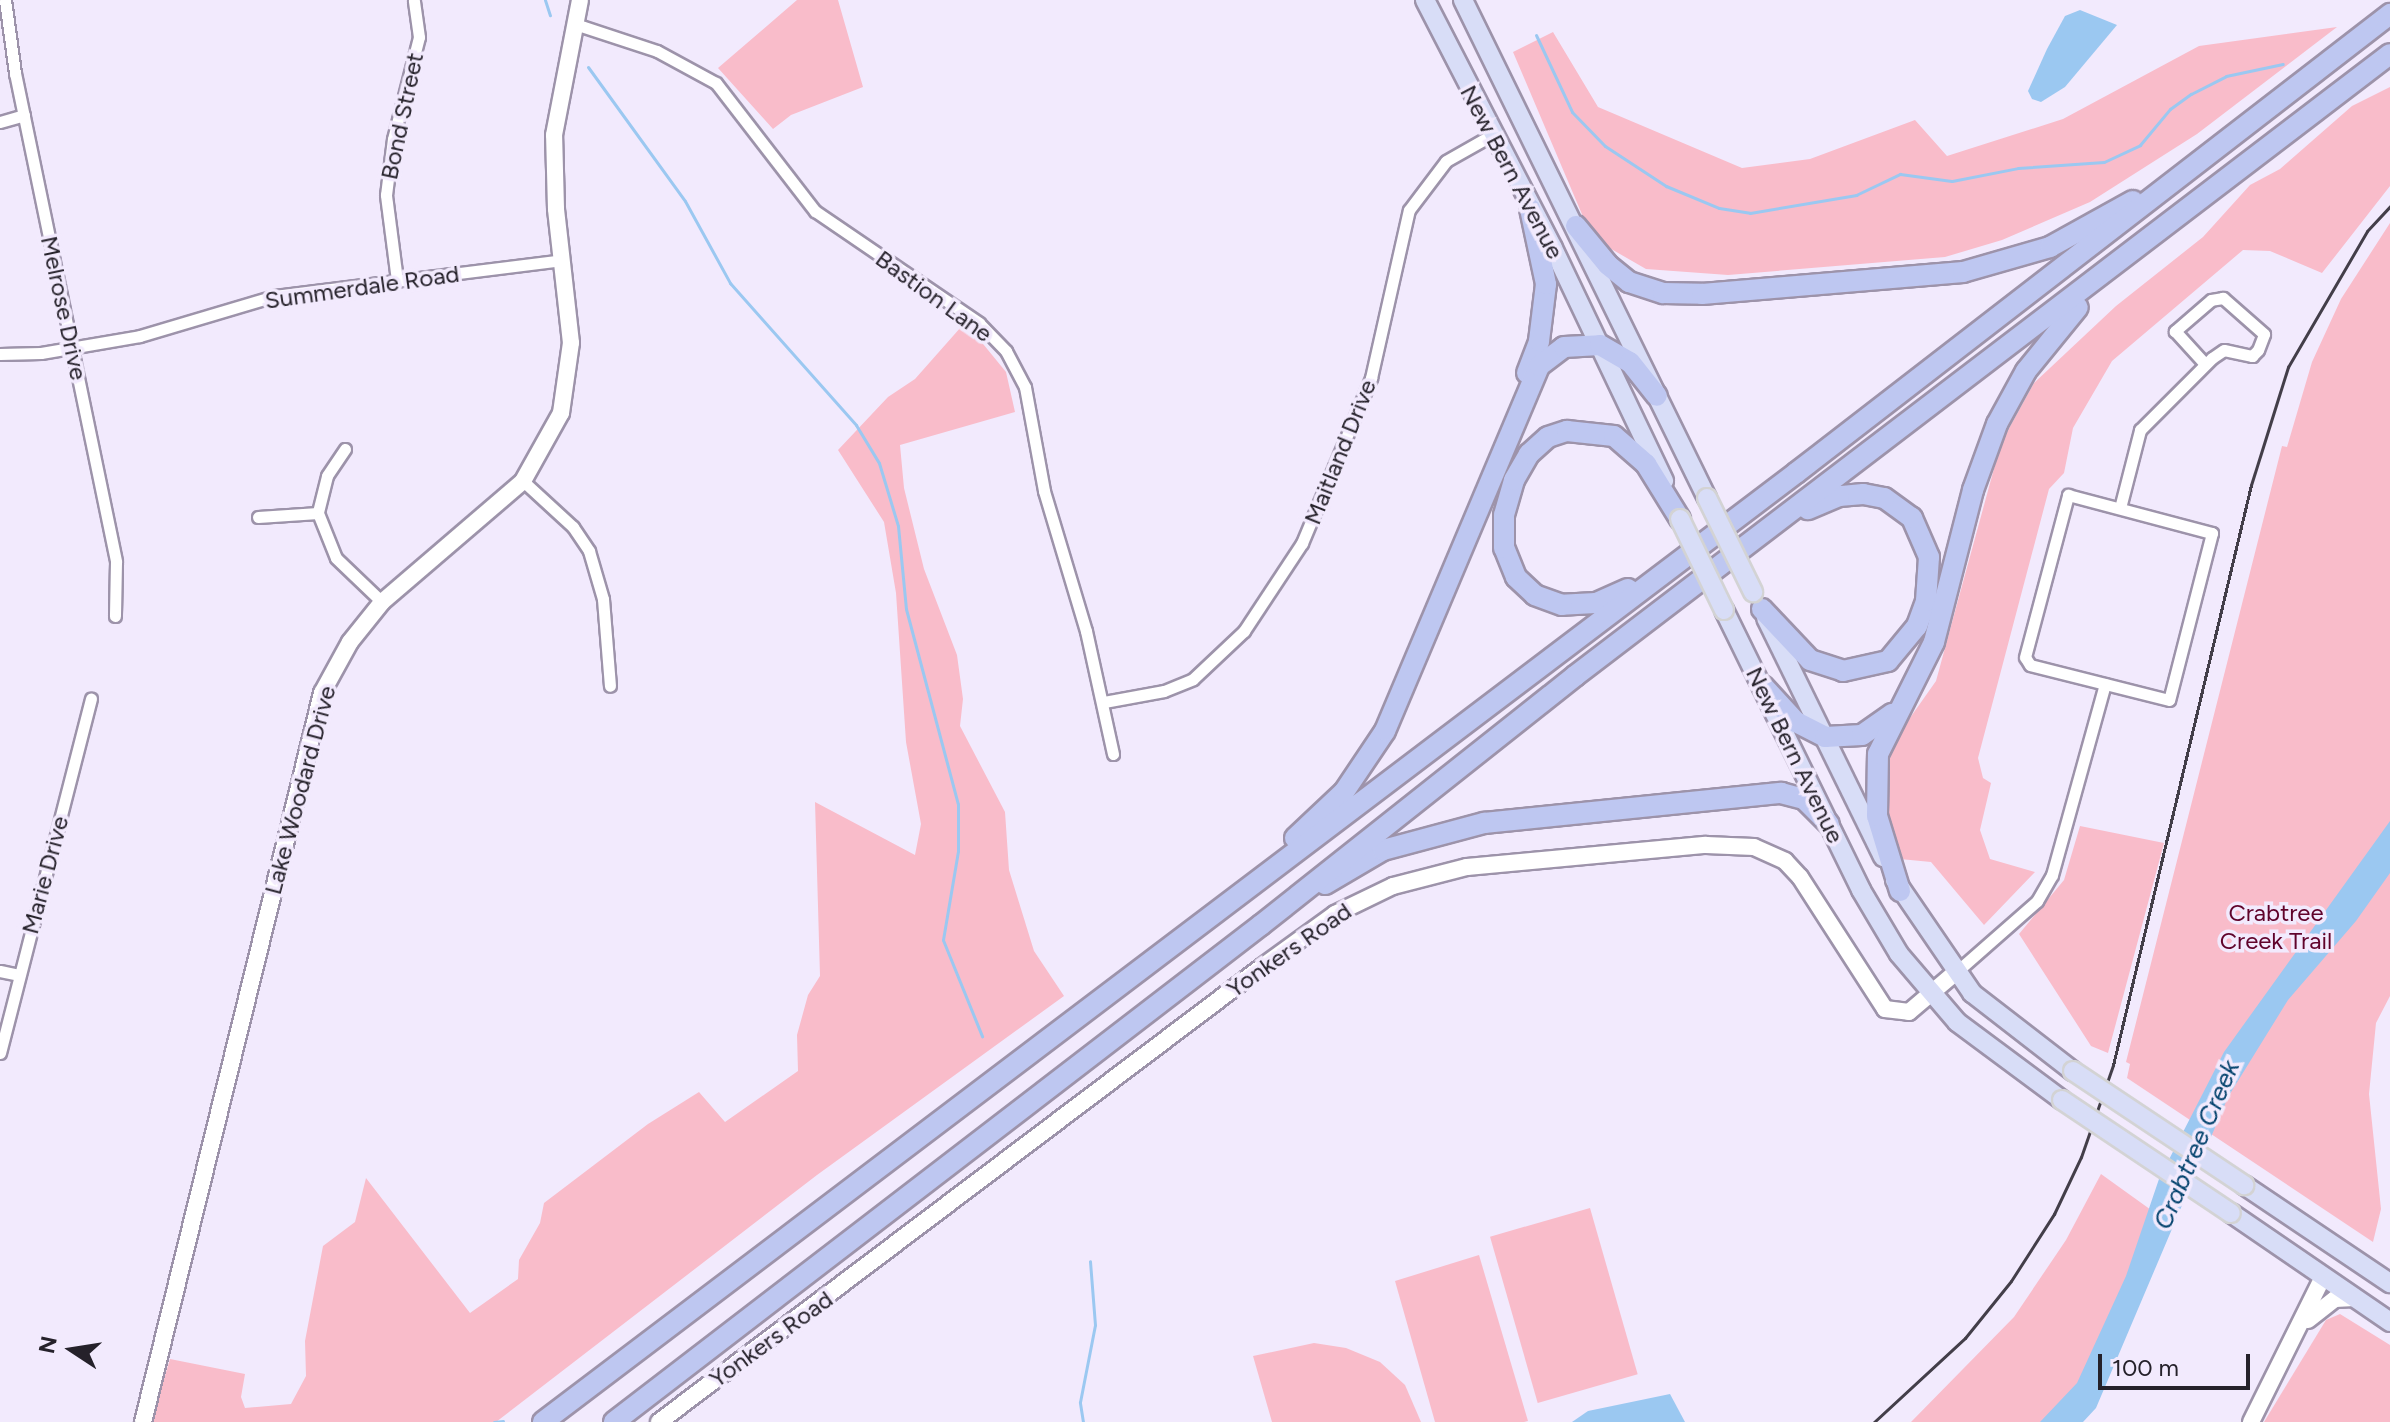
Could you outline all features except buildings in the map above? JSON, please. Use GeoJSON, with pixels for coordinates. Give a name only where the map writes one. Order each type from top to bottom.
{"type":"FeatureCollection","features":[{"type":"Feature","properties":{"kind":"highway"},"geometry":{"type":"LineString","coordinates":[[543,1422],[1043,1039],[1251,887],[1671,568],[2390,14]]}},
{"type":"Feature","properties":{"kind":"highway"},"geometry":{"type":"LineString","coordinates":[[614,1422],[1261,925],[1340,858],[2390,54]]}},
{"type":"Feature","properties":{"kind":"highway"},"geometry":{"type":"LineString","coordinates":[[1576,226],[1619,276],[1663,293],[1914,278],[1963,272],[2050,247],[2192,166]]}},
{"type":"Feature","properties":{"kind":"highway"},"geometry":{"type":"LineString","coordinates":[[1251,887],[1344,792],[1385,731],[1505,437],[1539,341],[1545,307],[1543,264],[1530,209]]}},
{"type":"Feature","properties":{"kind":"highway"},"geometry":{"type":"LineString","coordinates":[[1900,891],[1877,816],[1874,780],[1883,740],[1934,642],[1973,490],[2008,402],[2068,315],[2166,225]]}},
{"type":"Feature","properties":{"kind":"highway"},"geometry":{"type":"LineString","coordinates":[[1505,437],[1547,357],[1573,344],[1600,345],[1630,362],[1657,396]]}},
{"type":"Feature","properties":{"kind":"highway"},"geometry":{"type":"LineString","coordinates":[[1671,568],[1596,603],[1555,604],[1525,588],[1512,570],[1504,548],[1504,515],[1529,454],[1548,437],[1589,430],[1632,448],[1680,519]]}},
{"type":"Feature","properties":{"kind":"highway"},"geometry":{"type":"LineString","coordinates":[[1758,600],[1810,660],[1855,671],[1888,661],[1906,646],[1926,601],[1929,557],[1923,536],[1912,518],[1884,498],[1839,496],[1775,524]]}},
{"type":"Feature","properties":{"kind":"highway"},"geometry":{"type":"LineString","coordinates":[[1763,686],[1796,722],[1825,737],[1869,732],[1905,702]]}},
{"type":"Feature","properties":{"kind":"highway"},"geometry":{"type":"LineString","coordinates":[[1261,925],[1383,850],[1484,823],[1781,793],[1804,799],[1829,824]]}},
{"type":"Feature","properties":{"kind":"main road","name":"New Bern Avenue"},"geometry":{"type":"LineString","coordinates":[[1425,0],[1600,345],[1680,519],[1879,923],[1931,997],[1972,1035],[2062,1100],[2390,1322]]}},
{"type":"Feature","properties":{"kind":"main road","name":"New Bern Avenue"},"geometry":{"type":"LineString","coordinates":[[1463,0],[1900,891],[1955,973],[1993,1011],[2073,1071],[2390,1283]]}},
{"type":"Feature","properties":{"kind":"main road"},"geometry":{"type":"LineString","coordinates":[[2323,1277],[2348,1263],[2361,1264]]}},
{"type":"Feature","properties":{"kind":"street","name":"Melrose Drive"},"geometry":{"type":"LineString","coordinates":[[5,0],[24,115],[116,562],[115,616]]}},
{"type":"Feature","properties":{"kind":"street","name":"Bond Street"},"geometry":{"type":"LineString","coordinates":[[397,280],[386,195],[393,139],[418,44],[414,0]]}},
{"type":"Feature","properties":{"kind":"street","name":"Lake Woodard Drive"},"geometry":{"type":"LineString","coordinates":[[143,1422],[317,709],[340,657],[382,602],[523,481],[552,436],[567,390],[571,343],[561,260],[554,135],[580,0]]}},
{"type":"Feature","properties":{"kind":"street","name":"Bastion Lane"},"geometry":{"type":"LineString","coordinates":[[575,24],[657,51],[716,83],[815,211],[979,323],[1006,351],[1025,387],[1050,515],[1104,702],[1113,754]]}},
{"type":"Feature","properties":{"kind":"street"},"geometry":{"type":"LineString","coordinates":[[0,122],[24,115]]}},
{"type":"Feature","properties":{"kind":"street","name":"Maitland Drive"},"geometry":{"type":"LineString","coordinates":[[1104,702],[1164,691],[1193,679],[1244,631],[1302,543],[1371,378],[1409,210],[1446,161],[1492,135]]}},
{"type":"Feature","properties":{"kind":"street","name":"Summerdale Road"},"geometry":{"type":"LineString","coordinates":[[0,354],[73,349],[140,336],[274,296],[561,260]]}},
{"type":"Feature","properties":{"kind":"street"},"geometry":{"type":"LineString","coordinates":[[2120,508],[2140,430],[2205,364],[2224,350],[2252,356],[2264,334],[2223,298],[2211,300],[2175,331],[2205,364]]}},
{"type":"Feature","properties":{"kind":"street"},"geometry":{"type":"LineString","coordinates":[[345,449],[327,476],[318,513],[336,558],[382,602]]}},
{"type":"Feature","properties":{"kind":"street"},"geometry":{"type":"LineString","coordinates":[[523,481],[573,527],[589,551],[603,599],[610,686]]}},
{"type":"Feature","properties":{"kind":"street"},"geometry":{"type":"LineString","coordinates":[[2068,495],[2120,508],[2212,533],[2169,700],[2030,665],[2025,657],[2063,504],[2068,495]]}},
{"type":"Feature","properties":{"kind":"street"},"geometry":{"type":"LineString","coordinates":[[258,517],[318,513]]}},
{"type":"Feature","properties":{"kind":"street"},"geometry":{"type":"LineString","coordinates":[[1955,973],[2037,901],[2052,875],[2105,684]]}},
{"type":"Feature","properties":{"kind":"street","name":"Marie Drive"},"geometry":{"type":"LineString","coordinates":[[0,1053],[91,698]]}},
{"type":"Feature","properties":{"kind":"street","name":"Yonkers Road"},"geometry":{"type":"LineString","coordinates":[[659,1422],[1287,948],[1335,914],[1393,886],[1467,867],[1706,845],[1754,847],[1785,861],[1800,877],[1885,1009],[1902,1014],[1931,997],[1955,973]]}},
{"type":"Feature","properties":{"kind":"street"},"geometry":{"type":"LineString","coordinates":[[0,971],[19,975]]}},
{"type":"Feature","properties":{"kind":"street"},"geometry":{"type":"LineString","coordinates":[[2251,1422],[2323,1277]]}},
{"type":"Feature","properties":{"kind":"street"},"geometry":{"type":"LineString","coordinates":[[2301,1326],[2320,1307],[2354,1298]]}},
{"type":"Feature","properties":{"kind":"green space"},"geometry":{"type":"Polygon","coordinates":[[[797,0],[838,0],[863,87],[791,115],[773,129],[718,68],[797,0]]]}},
{"type":"Feature","properties":{"kind":"green space"},"geometry":{"type":"Polygon","coordinates":[[[2337,27],[2197,134],[2090,202],[2002,240],[1945,257],[1728,275],[1646,269],[1606,246],[1584,219],[1513,52],[1553,32],[1598,107],[1742,168],[1810,159],[1915,120],[1947,156],[2063,119],[2199,46],[2337,27]]]}},
{"type":"Feature","properties":{"kind":"green space"},"geometry":{"type":"Polygon","coordinates":[[[2390,87],[2390,186],[2322,273],[2270,251],[2243,250],[2112,361],[2073,428],[2064,473],[2049,489],[1978,758],[1983,778],[1991,783],[1980,830],[1990,859],[2035,872],[1984,925],[1931,862],[1900,859],[1882,799],[1893,742],[1936,681],[2001,443],[2034,383],[2116,306],[2203,237],[2250,185],[2280,169],[2352,106],[2390,87]]]}},
{"type":"Feature","properties":{"kind":"green space","name":"Crabtree Creek Trail"},"geometry":{"type":"Polygon","coordinates":[[[2390,223],[2390,996],[2376,1023],[2369,1094],[2381,1209],[2373,1242],[2127,1078],[2130,1064],[2126,1062],[2282,446],[2287,447],[2312,362],[2341,299],[2390,223]]]}},
{"type":"Feature","properties":{"kind":"green space"},"geometry":{"type":"Polygon","coordinates":[[[961,327],[979,339],[1006,372],[1015,412],[900,445],[904,488],[924,569],[957,655],[963,699],[960,726],[1005,812],[1009,870],[1034,951],[1064,996],[817,1175],[496,1422],[151,1422],[170,1359],[245,1374],[241,1397],[245,1408],[291,1404],[306,1376],[305,1341],[323,1246],[355,1222],[366,1178],[470,1313],[518,1279],[519,1260],[540,1223],[544,1203],[648,1124],[699,1092],[725,1122],[798,1071],[797,1035],[808,995],[820,976],[815,802],[915,855],[921,824],[906,742],[896,593],[884,522],[838,450],[888,397],[915,379],[961,327]]]}},
{"type":"Feature","properties":{"kind":"green space"},"geometry":{"type":"Polygon","coordinates":[[[2080,826],[2164,843],[2108,1053],[2091,1046],[2019,934],[2064,880],[2080,826]]]}},
{"type":"Feature","properties":{"kind":"green space"},"geometry":{"type":"Polygon","coordinates":[[[2101,1174],[2165,1220],[2075,1422],[1911,1422],[2014,1317],[2066,1240],[2101,1174]]]}},
{"type":"Feature","properties":{"kind":"green space"},"geometry":{"type":"Polygon","coordinates":[[[1590,1208],[1638,1374],[1538,1403],[1490,1237],[1590,1208]]]}},
{"type":"Feature","properties":{"kind":"green space"},"geometry":{"type":"Polygon","coordinates":[[[1479,1255],[1528,1421],[1435,1422],[1395,1281],[1479,1255]]]}},
{"type":"Feature","properties":{"kind":"green space"},"geometry":{"type":"Polygon","coordinates":[[[2340,1314],[2390,1345],[2390,1422],[2264,1422],[2326,1320],[2340,1314]]]}},
{"type":"Feature","properties":{"kind":"green space"},"geometry":{"type":"Polygon","coordinates":[[[1314,1343],[1346,1348],[1380,1362],[1405,1385],[1421,1422],[1272,1422],[1253,1356],[1314,1343]]]}},
{"type":"Feature","properties":{"kind":"water"},"geometry":{"type":"Polygon","coordinates":[[[2080,10],[2117,25],[2065,87],[2041,102],[2032,99],[2028,91],[2047,49],[2065,16],[2080,10]]]}},
{"type":"Feature","properties":{"kind":"water","name":"Crabtree Creek"},"geometry":{"type":"Polygon","coordinates":[[[2390,821],[2390,873],[2356,921],[2288,1000],[2228,1097],[2096,1408],[2083,1422],[2040,1422],[2077,1383],[2126,1276],[2159,1179],[2224,1052],[2390,821]]]}},
{"type":"Feature","properties":{"kind":"water"},"geometry":{"type":"Polygon","coordinates":[[[1670,1394],[1685,1422],[1572,1422],[1588,1411],[1670,1394]]]}},
{"type":"Feature","properties":{"kind":"waterway"},"geometry":{"type":"LineString","coordinates":[[545,0],[550,15]]}},
{"type":"Feature","properties":{"kind":"waterway"},"geometry":{"type":"LineString","coordinates":[[1536,35],[1572,112],[1605,146],[1666,186],[1719,208],[1750,213],[1856,195],[1900,174],[1952,181],[2018,168],[2104,162],[2140,145],[2170,109],[2191,94],[2226,76],[2283,64]]}},
{"type":"Feature","properties":{"kind":"waterway"},"geometry":{"type":"LineString","coordinates":[[588,67],[685,201],[730,283],[856,425],[879,463],[898,526],[906,609],[958,804],[958,851],[943,940],[982,1036]]}},
{"type":"Feature","properties":{"kind":"waterway"},"geometry":{"type":"LineString","coordinates":[[1083,1422],[1080,1402],[1095,1325],[1090,1261]]}},
{"type":"Feature","properties":{"kind":"waterway"},"geometry":{"type":"LineString","coordinates":[[494,1422],[503,1421]]}},
{"type":"Feature","properties":{"kind":"railway"},"geometry":{"type":"LineString","coordinates":[[1874,1422],[1965,1338],[2011,1281],[2054,1214],[2081,1157],[2113,1065],[2251,485],[2288,367],[2367,231],[2390,206]]}}]}
